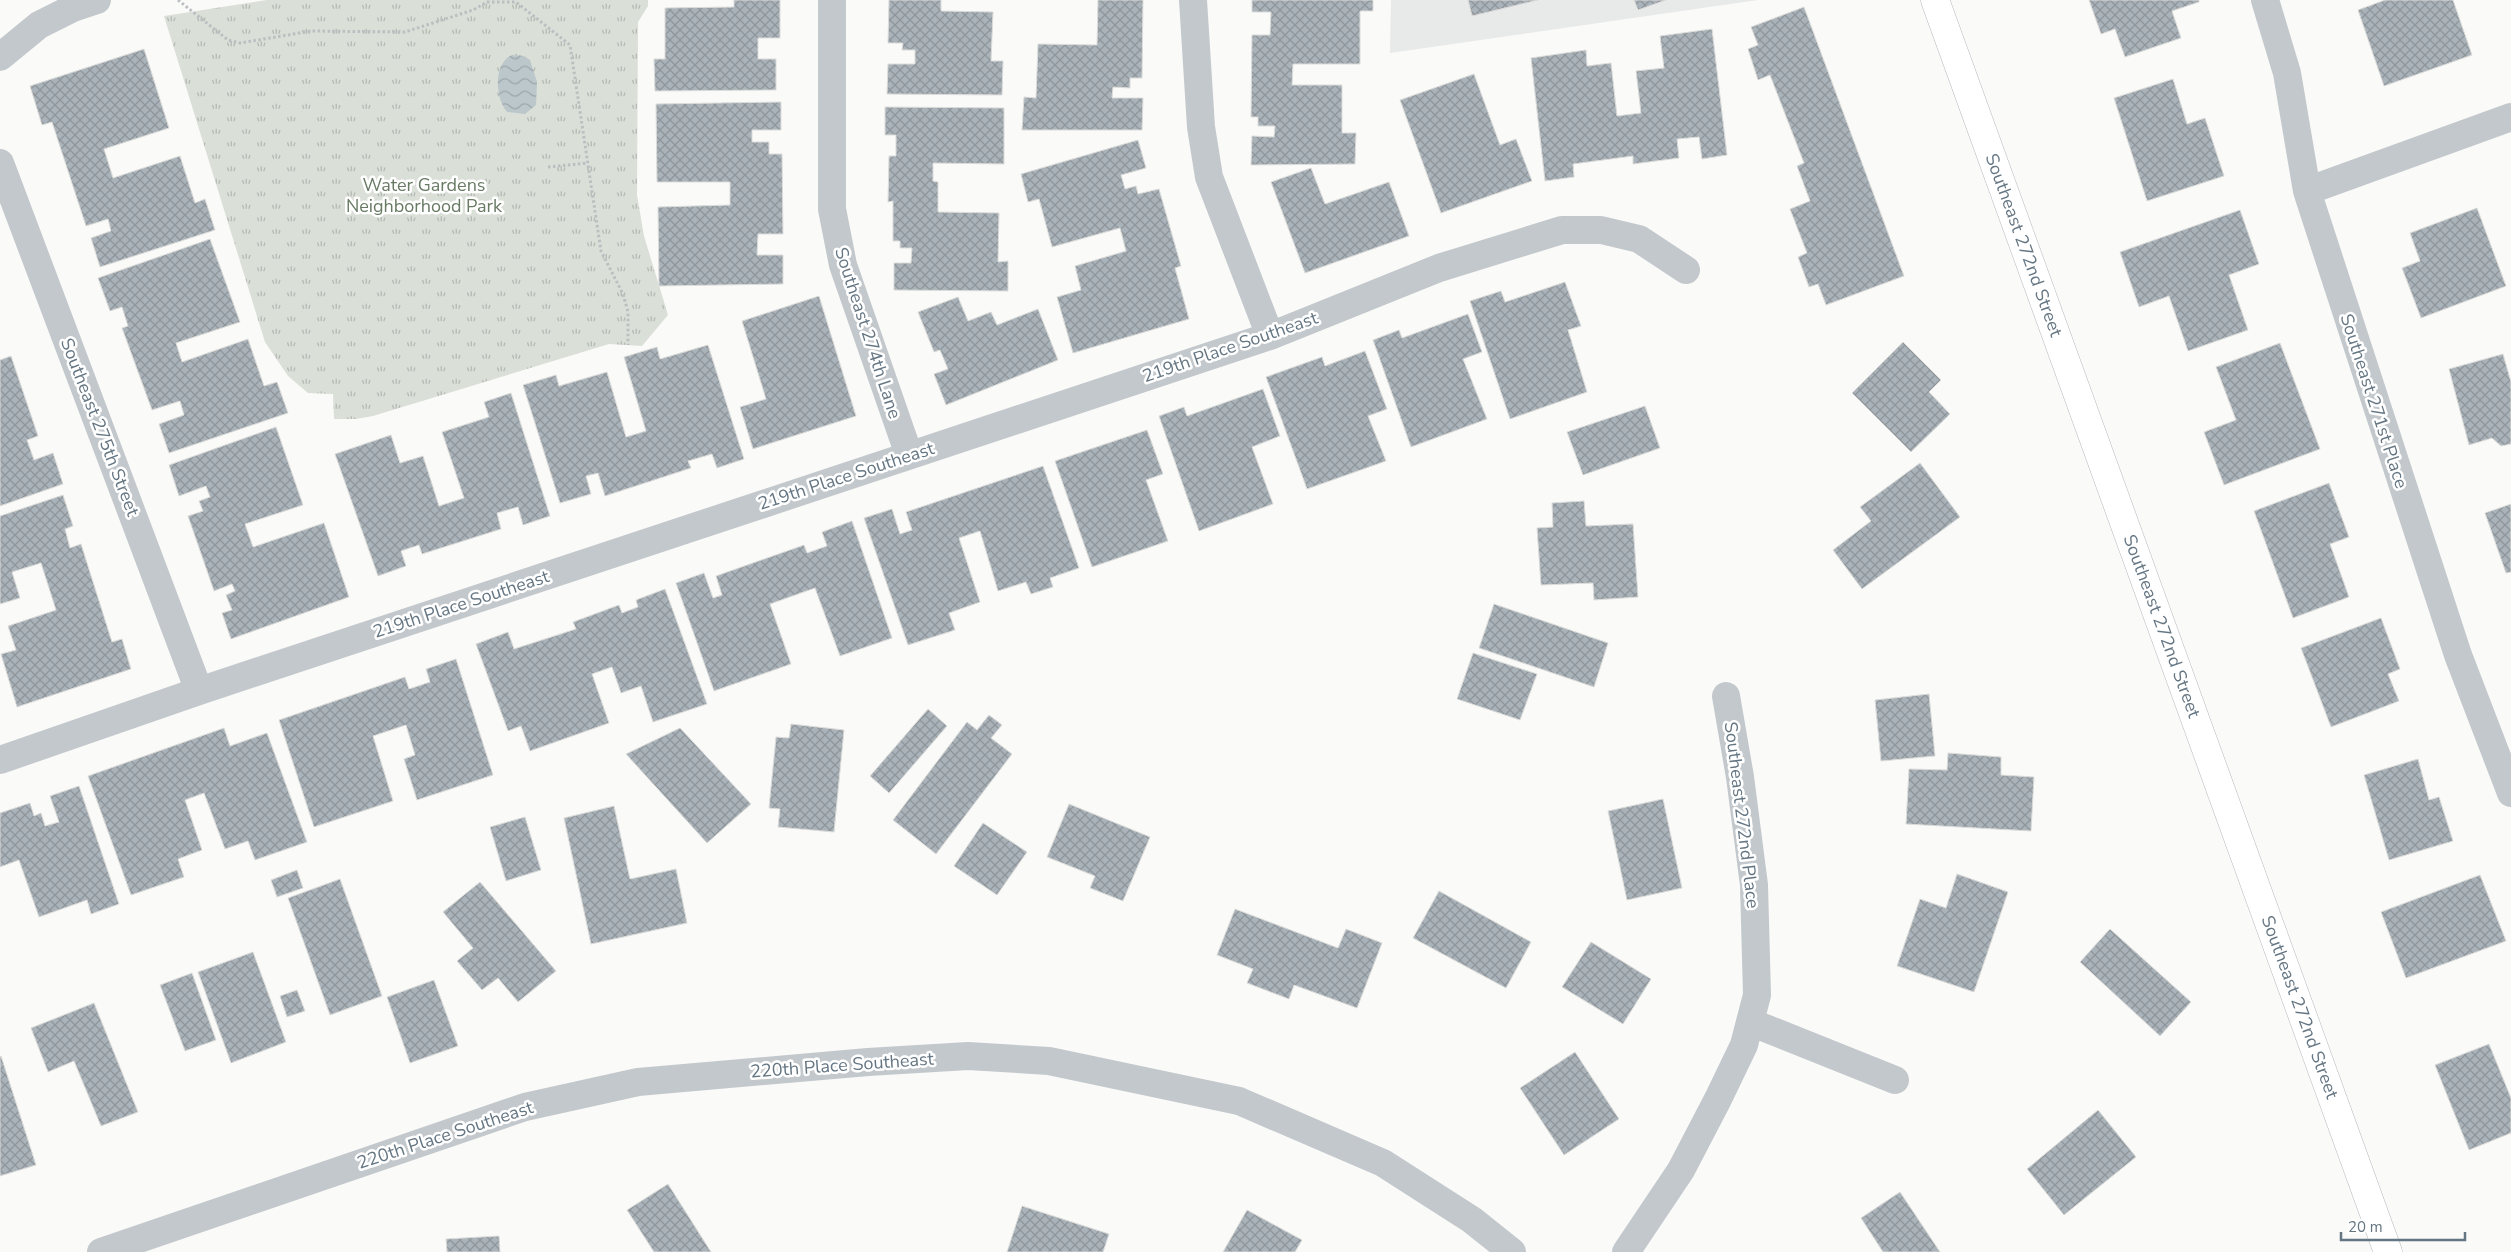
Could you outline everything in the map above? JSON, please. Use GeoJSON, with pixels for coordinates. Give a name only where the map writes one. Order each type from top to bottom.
{"type":"FeatureCollection","features":[{"type":"Feature","properties":{"kind":"main road","name":"Southeast 272nd Street"},"geometry":{"type":"LineString","coordinates":[[1935,0],[2388,1252]]}},
{"type":"Feature","properties":{"kind":"street"},"geometry":{"type":"LineString","coordinates":[[0,56],[38,25],[73,8],[97,0]]}},
{"type":"Feature","properties":{"kind":"street","name":"Southeast 274th Lane"},"geometry":{"type":"LineString","coordinates":[[832,0],[832,209],[843,266],[909,455]]}},
{"type":"Feature","properties":{"kind":"street"},"geometry":{"type":"LineString","coordinates":[[1193,0],[1201,127],[1210,177],[1270,336]]}},
{"type":"Feature","properties":{"kind":"street","name":"Southeast 271st Place"},"geometry":{"type":"LineString","coordinates":[[2265,0],[2287,73],[2307,191],[2437,594],[2458,655],[2511,793]]}},
{"type":"Feature","properties":{"kind":"street"},"geometry":{"type":"LineString","coordinates":[[2307,191],[2511,117]]}},
{"type":"Feature","properties":{"kind":"street","name":"Southeast 275th Street"},"geometry":{"type":"LineString","coordinates":[[0,163],[199,691]]}},
{"type":"Feature","properties":{"kind":"street","name":"219th Place Southeast"},"geometry":{"type":"LineString","coordinates":[[0,760],[199,691],[1270,336],[1439,268],[1562,230],[1601,230],[1639,240],[1686,270]]}},
{"type":"Feature","properties":{"kind":"street","name":"Southeast 272nd Place"},"geometry":{"type":"LineString","coordinates":[[1626,1252],[1681,1170],[1744,1045],[1756,995],[1754,885],[1726,696]]}},
{"type":"Feature","properties":{"kind":"street"},"geometry":{"type":"LineString","coordinates":[[1750,1022],[1895,1080]]}},
{"type":"Feature","properties":{"kind":"street","name":"220th Place Southeast"},"geometry":{"type":"LineString","coordinates":[[101,1252],[153,1243],[525,1107],[638,1082],[868,1062],[968,1056],[1049,1061],[1239,1101],[1384,1163],[1472,1220],[1512,1252]]}},
{"type":"Feature","properties":{"kind":"path"},"geometry":{"type":"LineString","coordinates":[[178,0],[228,40],[240,43],[311,31],[406,32],[449,19],[487,2],[516,2],[570,45],[601,251],[623,294],[628,312],[628,345]]}},
{"type":"Feature","properties":{"kind":"path"},"geometry":{"type":"LineString","coordinates":[[548,167],[588,163]]}},
{"type":"Feature","properties":{"kind":"shaded area"},"geometry":{"type":"Polygon","coordinates":[[[1391,0],[1758,0],[1390,53],[1391,0]]]}},
{"type":"Feature","properties":{"kind":"green space","name":"Water Gardens Neighborhood Park"},"geometry":{"type":"Polygon","coordinates":[[[267,0],[648,0],[648,6],[638,22],[637,195],[644,236],[668,315],[642,346],[609,344],[373,416],[356,419],[334,419],[333,394],[308,393],[288,376],[265,342],[164,16],[267,0]]]}},
{"type":"Feature","properties":{"kind":"water"},"geometry":{"type":"Polygon","coordinates":[[[512,55],[524,56],[530,60],[537,82],[536,105],[525,114],[507,112],[498,90],[499,73],[502,65],[512,55]]]}},
{"type":"Feature","properties":{"kind":"building"},"geometry":{"type":"Polygon","coordinates":[[[734,0],[780,0],[780,38],[758,38],[758,59],[776,59],[776,90],[655,91],[654,59],[665,59],[665,8],[734,7],[734,0]]]}},
{"type":"Feature","properties":{"kind":"building"},"geometry":{"type":"Polygon","coordinates":[[[889,0],[941,0],[941,11],[993,12],[991,61],[1003,61],[1002,95],[887,94],[888,64],[915,64],[915,50],[902,50],[903,43],[888,43],[889,0]]]}},
{"type":"Feature","properties":{"kind":"building"},"geometry":{"type":"Polygon","coordinates":[[[1098,0],[1143,0],[1142,78],[1130,78],[1130,88],[1113,87],[1112,98],[1143,98],[1142,130],[1022,130],[1024,97],[1036,98],[1038,44],[1097,45],[1098,0]]]}},
{"type":"Feature","properties":{"kind":"building"},"geometry":{"type":"Polygon","coordinates":[[[1252,0],[1373,0],[1373,11],[1360,11],[1360,64],[1293,64],[1292,85],[1342,85],[1342,133],[1356,133],[1355,164],[1251,165],[1252,136],[1274,137],[1275,126],[1258,126],[1258,117],[1251,117],[1252,35],[1270,35],[1271,12],[1252,12],[1252,0]]]}},
{"type":"Feature","properties":{"kind":"building"},"geometry":{"type":"Polygon","coordinates":[[[1468,0],[1538,0],[1472,16],[1468,0]]]}},
{"type":"Feature","properties":{"kind":"building"},"geometry":{"type":"Polygon","coordinates":[[[1634,0],[1666,0],[1638,10],[1634,0]]]}},
{"type":"Feature","properties":{"kind":"building"},"geometry":{"type":"Polygon","coordinates":[[[2089,0],[2199,0],[2199,2],[2172,11],[2181,38],[2125,57],[2115,29],[2101,34],[2089,0]]]}},
{"type":"Feature","properties":{"kind":"building"},"geometry":{"type":"Polygon","coordinates":[[[2385,0],[2453,0],[2472,55],[2384,86],[2358,10],[2385,0]]]}},
{"type":"Feature","properties":{"kind":"building"},"geometry":{"type":"Polygon","coordinates":[[[1804,7],[1904,276],[1826,305],[1818,284],[1809,287],[1798,257],[1807,253],[1790,209],[1810,201],[1797,166],[1804,163],[1770,75],[1758,80],[1748,49],[1758,45],[1751,27],[1804,7]]]}},
{"type":"Feature","properties":{"kind":"building"},"geometry":{"type":"Polygon","coordinates":[[[1712,29],[1727,155],[1702,159],[1699,137],[1677,139],[1679,158],[1633,164],[1633,156],[1573,164],[1574,177],[1545,181],[1531,58],[1586,50],[1587,66],[1611,63],[1617,116],[1641,113],[1636,71],[1664,68],[1660,36],[1712,29]]]}},
{"type":"Feature","properties":{"kind":"building"},"geometry":{"type":"Polygon","coordinates":[[[144,49],[169,128],[104,149],[113,178],[180,156],[195,203],[205,199],[215,230],[100,267],[91,238],[111,231],[108,219],[86,226],[52,122],[42,125],[30,86],[144,49]]]}},
{"type":"Feature","properties":{"kind":"building"},"geometry":{"type":"Polygon","coordinates":[[[1474,74],[1500,145],[1516,139],[1532,181],[1441,213],[1400,100],[1474,74]]]}},
{"type":"Feature","properties":{"kind":"building"},"geometry":{"type":"Polygon","coordinates":[[[2173,79],[2187,124],[2205,118],[2224,176],[2147,201],[2114,98],[2173,79]]]}},
{"type":"Feature","properties":{"kind":"building"},"geometry":{"type":"Polygon","coordinates":[[[781,102],[781,130],[752,130],[752,142],[769,142],[769,154],[782,154],[783,234],[758,234],[757,255],[783,255],[783,284],[659,286],[658,207],[730,205],[730,182],[657,182],[656,104],[781,102]]]}},
{"type":"Feature","properties":{"kind":"building"},"geometry":{"type":"Polygon","coordinates":[[[885,107],[1004,108],[1004,164],[933,163],[933,181],[938,182],[938,212],[999,213],[998,262],[1008,261],[1008,291],[894,290],[894,263],[911,263],[912,248],[900,248],[900,241],[893,241],[893,201],[888,202],[889,156],[896,156],[896,135],[885,135],[885,107]]]}},
{"type":"Feature","properties":{"kind":"building"},"geometry":{"type":"Polygon","coordinates":[[[1138,140],[1146,168],[1121,175],[1125,189],[1136,186],[1138,194],[1159,189],[1181,266],[1175,268],[1189,319],[1073,353],[1057,297],[1081,290],[1075,266],[1126,251],[1120,228],[1052,247],[1039,199],[1028,202],[1021,174],[1138,140]]]}},
{"type":"Feature","properties":{"kind":"building"},"geometry":{"type":"Polygon","coordinates":[[[1311,168],[1325,204],[1389,182],[1409,236],[1305,273],[1271,182],[1311,168]]]}},
{"type":"Feature","properties":{"kind":"building"},"geometry":{"type":"Polygon","coordinates":[[[2477,208],[2506,286],[2421,318],[2402,268],[2420,261],[2410,233],[2477,208]]]}},
{"type":"Feature","properties":{"kind":"building"},"geometry":{"type":"Polygon","coordinates":[[[2240,210],[2259,264],[2229,275],[2248,330],[2188,351],[2169,296],[2139,307],[2120,252],[2240,210]]]}},
{"type":"Feature","properties":{"kind":"building"},"geometry":{"type":"Polygon","coordinates":[[[210,239],[240,322],[176,343],[182,362],[248,339],[264,386],[277,382],[288,413],[169,453],[159,424],[184,415],[180,401],[152,410],[122,328],[128,326],[122,307],[110,311],[98,278],[210,239]]]}},
{"type":"Feature","properties":{"kind":"building"},"geometry":{"type":"Polygon","coordinates":[[[1565,282],[1581,326],[1568,330],[1587,392],[1510,419],[1470,301],[1501,291],[1505,302],[1565,282]]]}},
{"type":"Feature","properties":{"kind":"building"},"geometry":{"type":"Polygon","coordinates":[[[819,296],[856,416],[753,449],[740,407],[766,399],[742,321],[819,296]]]}},
{"type":"Feature","properties":{"kind":"building"},"geometry":{"type":"Polygon","coordinates":[[[958,297],[968,321],[991,312],[997,325],[1038,309],[1058,360],[946,405],[934,374],[948,369],[940,350],[934,352],[918,312],[958,297]]]}},
{"type":"Feature","properties":{"kind":"building"},"geometry":{"type":"Polygon","coordinates":[[[1468,314],[1482,352],[1463,359],[1487,419],[1411,447],[1373,340],[1399,330],[1402,338],[1468,314]]]}},
{"type":"Feature","properties":{"kind":"building"},"geometry":{"type":"Polygon","coordinates":[[[1903,342],[1941,380],[1929,392],[1950,414],[1911,452],[1852,393],[1903,342]]]}},
{"type":"Feature","properties":{"kind":"building"},"geometry":{"type":"Polygon","coordinates":[[[2280,343],[2320,449],[2224,485],[2204,432],[2236,420],[2216,367],[2280,343]]]}},
{"type":"Feature","properties":{"kind":"building"},"geometry":{"type":"Polygon","coordinates":[[[708,345],[744,459],[717,468],[712,454],[688,461],[691,468],[605,496],[598,473],[586,476],[591,494],[560,503],[523,385],[556,375],[559,386],[607,372],[626,437],[646,431],[624,357],[657,347],[660,359],[708,345]]]}},
{"type":"Feature","properties":{"kind":"building"},"geometry":{"type":"Polygon","coordinates":[[[1365,351],[1387,409],[1368,416],[1386,461],[1307,489],[1266,377],[1322,357],[1325,366],[1365,351]]]}},
{"type":"Feature","properties":{"kind":"building"},"geometry":{"type":"Polygon","coordinates":[[[2503,354],[2511,382],[2511,444],[2501,446],[2492,438],[2469,445],[2449,369],[2503,354]]]}},
{"type":"Feature","properties":{"kind":"building"},"geometry":{"type":"Polygon","coordinates":[[[11,356],[38,436],[27,440],[34,460],[53,453],[63,484],[0,506],[0,360],[11,356]]]}},
{"type":"Feature","properties":{"kind":"building"},"geometry":{"type":"Polygon","coordinates":[[[1263,389],[1280,436],[1252,447],[1273,504],[1199,531],[1159,416],[1184,407],[1187,416],[1263,389]]]}},
{"type":"Feature","properties":{"kind":"building"},"geometry":{"type":"Polygon","coordinates":[[[511,393],[550,516],[523,525],[518,507],[497,513],[501,529],[422,554],[419,545],[401,551],[406,566],[378,576],[335,454],[391,435],[400,463],[423,456],[439,506],[464,498],[442,432],[489,417],[484,402],[511,393]]]}},
{"type":"Feature","properties":{"kind":"building"},"geometry":{"type":"Polygon","coordinates":[[[1645,406],[1660,448],[1583,475],[1567,432],[1645,406]]]}},
{"type":"Feature","properties":{"kind":"building"},"geometry":{"type":"Polygon","coordinates":[[[276,427],[303,505],[245,524],[253,547],[324,523],[349,597],[231,639],[222,613],[232,610],[226,595],[235,591],[232,584],[214,591],[188,516],[203,511],[199,501],[210,497],[206,486],[179,496],[169,465],[276,427]]]}},
{"type":"Feature","properties":{"kind":"building"},"geometry":{"type":"Polygon","coordinates":[[[1147,430],[1163,474],[1146,480],[1168,541],[1092,567],[1055,461],[1147,430]]]}},
{"type":"Feature","properties":{"kind":"building"},"geometry":{"type":"Polygon","coordinates":[[[1920,463],[1960,517],[1862,589],[1833,550],[1871,521],[1860,507],[1920,463]]]}},
{"type":"Feature","properties":{"kind":"building"},"geometry":{"type":"Polygon","coordinates":[[[1043,466],[1079,568],[1050,578],[1053,587],[1031,594],[1026,582],[998,591],[980,531],[959,538],[980,602],[949,613],[955,630],[908,645],[864,518],[892,509],[900,534],[912,530],[906,512],[1043,466]]]}},
{"type":"Feature","properties":{"kind":"building"},"geometry":{"type":"Polygon","coordinates":[[[2329,483],[2349,537],[2330,544],[2349,597],[2293,618],[2254,511],[2329,483]]]}},
{"type":"Feature","properties":{"kind":"building"},"geometry":{"type":"Polygon","coordinates":[[[63,495],[73,526],[65,529],[70,548],[81,544],[112,642],[122,639],[131,669],[17,707],[1,654],[16,650],[8,626],[56,610],[41,563],[12,572],[20,598],[0,604],[0,516],[63,495]]]}},
{"type":"Feature","properties":{"kind":"building"},"geometry":{"type":"Polygon","coordinates":[[[1584,501],[1586,526],[1633,524],[1638,597],[1594,600],[1593,583],[1541,585],[1537,528],[1553,527],[1552,503],[1584,501]]]}},
{"type":"Feature","properties":{"kind":"building"},"geometry":{"type":"Polygon","coordinates":[[[2511,504],[2511,572],[2506,573],[2485,513],[2511,504]]]}},
{"type":"Feature","properties":{"kind":"building"},"geometry":{"type":"Polygon","coordinates":[[[852,521],[892,638],[840,656],[815,588],[770,604],[791,664],[714,691],[676,583],[704,573],[713,598],[722,595],[716,576],[804,545],[807,553],[827,546],[822,532],[852,521]]]}},
{"type":"Feature","properties":{"kind":"building"},"geometry":{"type":"Polygon","coordinates":[[[665,589],[707,704],[653,722],[641,686],[621,693],[612,667],[592,674],[609,723],[530,751],[521,726],[508,731],[476,644],[508,632],[514,649],[576,629],[573,622],[619,605],[622,613],[638,607],[636,600],[665,589]]]}},
{"type":"Feature","properties":{"kind":"building"},"geometry":{"type":"Polygon","coordinates":[[[1494,604],[1608,643],[1594,687],[1479,648],[1494,604]]]}},
{"type":"Feature","properties":{"kind":"building"},"geometry":{"type":"Polygon","coordinates":[[[2381,618],[2400,669],[2388,674],[2399,701],[2331,727],[2301,648],[2381,618]]]}},
{"type":"Feature","properties":{"kind":"building"},"geometry":{"type":"Polygon","coordinates":[[[1473,653],[1537,674],[1520,720],[1457,699],[1473,653]]]}},
{"type":"Feature","properties":{"kind":"building"},"geometry":{"type":"Polygon","coordinates":[[[456,659],[493,775],[417,800],[404,759],[415,755],[406,725],[373,736],[393,801],[314,827],[279,720],[405,677],[409,689],[430,682],[426,669],[456,659]]]}},
{"type":"Feature","properties":{"kind":"building"},"geometry":{"type":"Polygon","coordinates":[[[1929,694],[1935,756],[1881,761],[1875,700],[1929,694]]]}},
{"type":"Feature","properties":{"kind":"building"},"geometry":{"type":"Polygon","coordinates":[[[928,709],[947,726],[889,793],[870,776],[928,709]]]}},
{"type":"Feature","properties":{"kind":"building"},"geometry":{"type":"Polygon","coordinates":[[[989,715],[1002,725],[991,738],[1012,754],[936,854],[893,820],[967,722],[977,730],[989,715]]]}},
{"type":"Feature","properties":{"kind":"building"},"geometry":{"type":"Polygon","coordinates":[[[791,724],[844,730],[834,832],[778,827],[780,809],[769,808],[776,737],[789,738],[791,724]]]}},
{"type":"Feature","properties":{"kind":"building"},"geometry":{"type":"Polygon","coordinates":[[[224,728],[230,746],[267,733],[307,842],[255,860],[248,841],[225,849],[204,793],[185,800],[202,850],[178,859],[184,877],[131,895],[88,776],[224,728]]]}},
{"type":"Feature","properties":{"kind":"building"},"geometry":{"type":"Polygon","coordinates":[[[680,728],[751,804],[707,843],[626,754],[680,728]]]}},
{"type":"Feature","properties":{"kind":"building"},"geometry":{"type":"Polygon","coordinates":[[[1948,753],[2001,757],[2001,775],[2034,777],[2031,831],[1906,824],[1909,769],[1947,770],[1948,753]]]}},
{"type":"Feature","properties":{"kind":"building"},"geometry":{"type":"Polygon","coordinates":[[[2418,759],[2429,800],[2439,797],[2453,841],[2389,860],[2364,775],[2418,759]]]}},
{"type":"Feature","properties":{"kind":"building"},"geometry":{"type":"Polygon","coordinates":[[[79,786],[119,904],[91,914],[87,900],[39,917],[19,860],[0,867],[0,813],[30,803],[34,816],[41,813],[45,826],[59,822],[50,796],[79,786]]]}},
{"type":"Feature","properties":{"kind":"building"},"geometry":{"type":"Polygon","coordinates":[[[1663,799],[1682,888],[1627,900],[1608,811],[1663,799]]]}},
{"type":"Feature","properties":{"kind":"building"},"geometry":{"type":"Polygon","coordinates":[[[1069,804],[1150,837],[1123,901],[1090,888],[1095,876],[1047,857],[1069,804]]]}},
{"type":"Feature","properties":{"kind":"building"},"geometry":{"type":"Polygon","coordinates":[[[614,806],[630,879],[676,869],[687,923],[591,944],[564,818],[614,806]]]}},
{"type":"Feature","properties":{"kind":"building"},"geometry":{"type":"Polygon","coordinates":[[[525,817],[541,870],[506,881],[490,827],[525,817]]]}},
{"type":"Feature","properties":{"kind":"building"},"geometry":{"type":"Polygon","coordinates":[[[983,823],[1027,852],[997,895],[954,866],[983,823]]]}},
{"type":"Feature","properties":{"kind":"building"},"geometry":{"type":"Polygon","coordinates":[[[297,870],[303,888],[277,897],[271,880],[297,870]]]}},
{"type":"Feature","properties":{"kind":"building"},"geometry":{"type":"Polygon","coordinates":[[[1957,874],[2008,892],[1974,992],[1897,966],[1920,899],[1946,908],[1957,874]]]}},
{"type":"Feature","properties":{"kind":"building"},"geometry":{"type":"Polygon","coordinates":[[[2480,875],[2506,941],[2406,978],[2381,912],[2480,875]]]}},
{"type":"Feature","properties":{"kind":"building"},"geometry":{"type":"Polygon","coordinates":[[[340,879],[382,996],[330,1015],[288,898],[340,879]]]}},
{"type":"Feature","properties":{"kind":"building"},"geometry":{"type":"Polygon","coordinates":[[[480,882],[556,971],[518,1002],[498,978],[482,990],[457,961],[473,948],[443,912],[480,882]]]}},
{"type":"Feature","properties":{"kind":"building"},"geometry":{"type":"Polygon","coordinates":[[[1439,891],[1531,942],[1506,988],[1413,938],[1439,891]]]}},
{"type":"Feature","properties":{"kind":"building"},"geometry":{"type":"Polygon","coordinates":[[[1235,909],[1338,948],[1346,929],[1382,943],[1357,1008],[1294,985],[1289,999],[1247,983],[1253,969],[1217,955],[1235,909]]]}},
{"type":"Feature","properties":{"kind":"building"},"geometry":{"type":"Polygon","coordinates":[[[2110,929],[2191,1002],[2160,1036],[2080,962],[2110,929]]]}},
{"type":"Feature","properties":{"kind":"building"},"geometry":{"type":"Polygon","coordinates":[[[1591,942],[1651,979],[1623,1024],[1562,987],[1591,942]]]}},
{"type":"Feature","properties":{"kind":"building"},"geometry":{"type":"Polygon","coordinates":[[[253,952],[286,1042],[231,1063],[198,972],[253,952]]]}},
{"type":"Feature","properties":{"kind":"building"},"geometry":{"type":"Polygon","coordinates":[[[192,973],[216,1040],[185,1051],[160,985],[192,973]]]}},
{"type":"Feature","properties":{"kind":"building"},"geometry":{"type":"Polygon","coordinates":[[[434,980],[458,1046],[410,1063],[387,997],[434,980]]]}},
{"type":"Feature","properties":{"kind":"building"},"geometry":{"type":"Polygon","coordinates":[[[297,990],[305,1011],[287,1017],[280,996],[297,990]]]}},
{"type":"Feature","properties":{"kind":"building"},"geometry":{"type":"Polygon","coordinates":[[[94,1003],[138,1112],[101,1126],[74,1061],[48,1072],[31,1028],[94,1003]]]}},
{"type":"Feature","properties":{"kind":"building"},"geometry":{"type":"Polygon","coordinates":[[[2489,1044],[2511,1098],[2511,1133],[2469,1150],[2435,1065],[2489,1044]]]}},
{"type":"Feature","properties":{"kind":"building"},"geometry":{"type":"Polygon","coordinates":[[[1575,1052],[1619,1119],[1564,1155],[1520,1088],[1575,1052]]]}},
{"type":"Feature","properties":{"kind":"building"},"geometry":{"type":"Polygon","coordinates":[[[0,1057],[36,1165],[0,1176],[0,1057]]]}},
{"type":"Feature","properties":{"kind":"building"},"geometry":{"type":"Polygon","coordinates":[[[2098,1110],[2136,1157],[2064,1215],[2027,1169],[2098,1110]]]}},
{"type":"Feature","properties":{"kind":"building"},"geometry":{"type":"Polygon","coordinates":[[[668,1184],[711,1252],[654,1252],[627,1210],[668,1184]]]}},
{"type":"Feature","properties":{"kind":"building"},"geometry":{"type":"Polygon","coordinates":[[[1900,1192],[1940,1252],[1883,1252],[1861,1218],[1900,1192]]]}},
{"type":"Feature","properties":{"kind":"building"},"geometry":{"type":"Polygon","coordinates":[[[1022,1206],[1109,1234],[1103,1252],[1007,1252],[1022,1206]]]}},
{"type":"Feature","properties":{"kind":"building"},"geometry":{"type":"Polygon","coordinates":[[[1247,1210],[1302,1240],[1295,1252],[1223,1252],[1247,1210]]]}},
{"type":"Feature","properties":{"kind":"building"},"geometry":{"type":"Polygon","coordinates":[[[499,1236],[500,1252],[447,1252],[446,1239],[499,1236]]]}}]}
